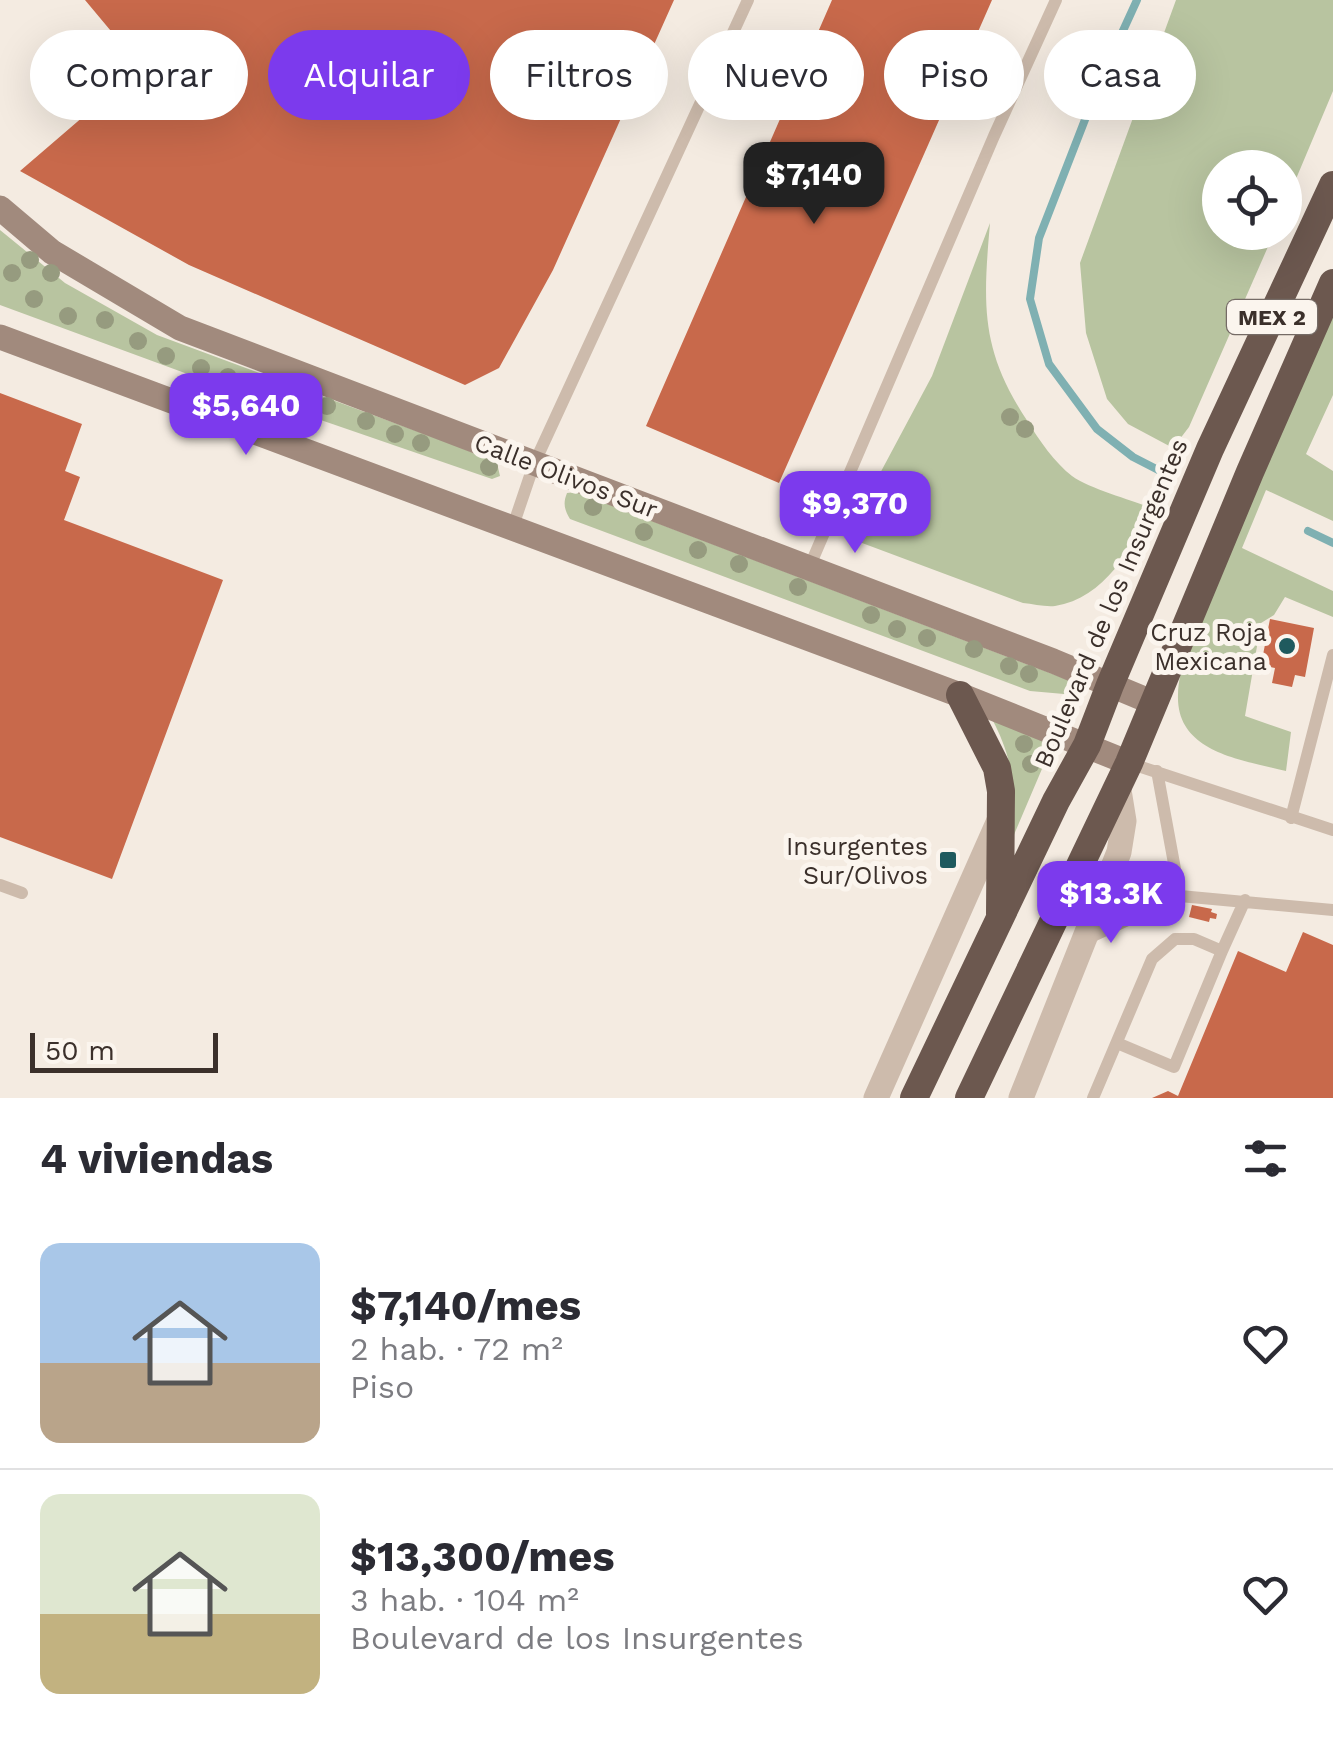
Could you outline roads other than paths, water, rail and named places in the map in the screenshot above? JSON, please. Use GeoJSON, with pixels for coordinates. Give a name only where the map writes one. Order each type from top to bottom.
{"type":"FeatureCollection","features":[{"type":"Feature","properties":{"kind":"highway","name":"Boulevard de los Insurgentes"},"geometry":{"type":"LineString","coordinates":[[914,1098],[1087,745],[1210,449],[1333,185]]}},
{"type":"Feature","properties":{"kind":"highway","name":"MEX 2"},"geometry":{"type":"LineString","coordinates":[[969,1098],[1123,774],[1333,284]]}},
{"type":"Feature","properties":{"kind":"highway"},"geometry":{"type":"LineString","coordinates":[[960,695],[997,768],[1001,816],[1000,922]]}},
{"type":"Feature","properties":{"kind":"main road","name":"Calle Olivos Sur"},"geometry":{"type":"LineString","coordinates":[[0,208],[52,252],[180,328],[1154,703]]}},
{"type":"Feature","properties":{"kind":"main road"},"geometry":{"type":"LineString","coordinates":[[0,337],[960,695],[1087,745],[1123,774]]}},
{"type":"Feature","properties":{"kind":"street"},"geometry":{"type":"LineString","coordinates":[[1021,1098],[1118,852],[1124,821],[1123,774]]}},
{"type":"Feature","properties":{"kind":"street"},"geometry":{"type":"LineString","coordinates":[[876,1098],[1001,816]]}},
{"type":"Feature","properties":{"kind":"lane"},"geometry":{"type":"LineString","coordinates":[[513,526],[534,464],[748,0]]}},
{"type":"Feature","properties":{"kind":"lane"},"geometry":{"type":"LineString","coordinates":[[809,568],[1056,0]]}},
{"type":"Feature","properties":{"kind":"lane"},"geometry":{"type":"LineString","coordinates":[[1291,818],[1333,656]]}},
{"type":"Feature","properties":{"kind":"lane"},"geometry":{"type":"LineString","coordinates":[[1158,771],[1180,896]]}},
{"type":"Feature","properties":{"kind":"lane"},"geometry":{"type":"LineString","coordinates":[[1123,774],[1158,771],[1333,830]]}},
{"type":"Feature","properties":{"kind":"lane"},"geometry":{"type":"LineString","coordinates":[[0,885],[22,893]]}},
{"type":"Feature","properties":{"kind":"lane"},"geometry":{"type":"LineString","coordinates":[[1084,940],[1180,896],[1333,910]]}},
{"type":"Feature","properties":{"kind":"lane"},"geometry":{"type":"LineString","coordinates":[[1117,1043],[1174,1067],[1245,900]]}},
{"type":"Feature","properties":{"kind":"lane"},"geometry":{"type":"LineString","coordinates":[[1094,1098],[1152,959],[1164,945],[1175,939],[1194,939],[1222,951]]}},
{"type":"Feature","properties":{"kind":"waterway"},"geometry":{"type":"LineString","coordinates":[[1137,0],[1100,81],[1039,238],[1030,299],[1049,364],[1097,429],[1133,457],[1168,475]]}},
{"type":"Feature","properties":{"kind":"waterway"},"geometry":{"type":"LineString","coordinates":[[1308,531],[1333,543]]}},
{"type":"Feature","properties":{"kind":"place","name":"Cruz Roja Mexicana"},"geometry":{"type":"Point","coordinates":[1287,646]}},
{"type":"Feature","properties":{"kind":"place","name":"Insurgentes Sur/Olivos"},"geometry":{"type":"Point","coordinates":[948,860]}}]}
